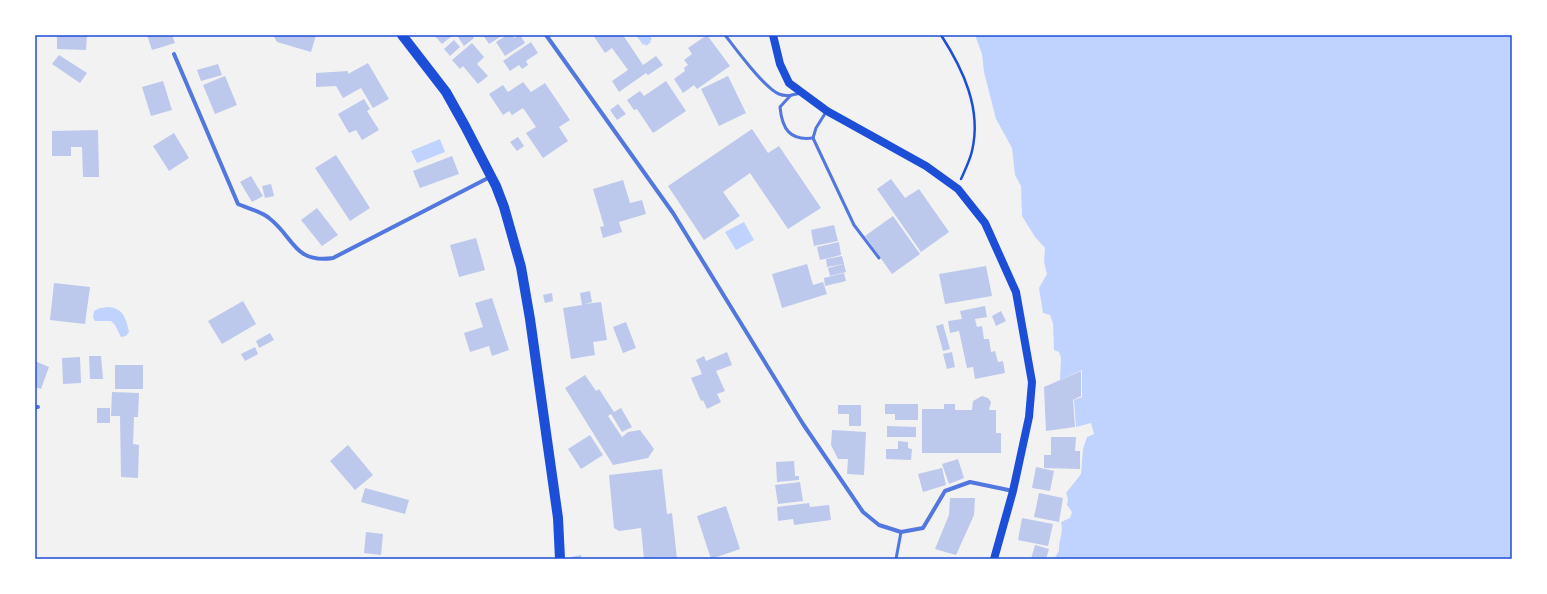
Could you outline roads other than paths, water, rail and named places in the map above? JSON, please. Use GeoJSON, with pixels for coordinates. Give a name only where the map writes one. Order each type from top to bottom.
{"type":"FeatureCollection","features":[{"type":"Feature","properties":{"kind":"main road"},"geometry":{"type":"LineString","coordinates":[[402,35],[446,92],[466,126],[504,206],[521,267],[539,377],[558,518],[560,559]]}},
{"type":"Feature","properties":{"kind":"main road"},"geometry":{"type":"LineString","coordinates":[[773,35],[780,64],[789,82],[827,111],[926,166],[958,189],[985,223],[1016,292],[1032,382],[1030,417],[1013,491],[994,559]]}},
{"type":"Feature","properties":{"kind":"street"},"geometry":{"type":"LineString","coordinates":[[546,35],[673,213],[803,424],[862,512],[879,525],[901,532],[923,528],[945,491],[970,482],[1013,491]]}},
{"type":"Feature","properties":{"kind":"street"},"geometry":{"type":"LineString","coordinates":[[174,54],[238,204],[268,216],[301,254],[321,260],[333,258],[491,176]]}},
{"type":"Feature","properties":{"kind":"lane"},"geometry":{"type":"LineString","coordinates":[[725,35],[768,87],[779,94],[790,96],[802,92]]}},
{"type":"Feature","properties":{"kind":"lane"},"geometry":{"type":"LineString","coordinates":[[790,96],[780,107],[785,128],[794,137],[802,139],[813,138]]}},
{"type":"Feature","properties":{"kind":"lane"},"geometry":{"type":"LineString","coordinates":[[827,111],[816,128],[813,138],[854,225],[879,258]]}},
{"type":"Feature","properties":{"kind":"lane"},"geometry":{"type":"LineString","coordinates":[[896,559],[901,532]]}},
{"type":"Feature","properties":{"kind":"water"},"geometry":{"type":"Polygon","coordinates":[[[636,35],[649,35],[652,39],[650,41],[651,42],[646,46],[645,44],[643,45],[636,35]]]}},
{"type":"Feature","properties":{"kind":"water"},"geometry":{"type":"Polygon","coordinates":[[[975,35],[1512,35],[1512,559],[1054,559],[1059,551],[1062,530],[1061,522],[1070,518],[1072,512],[1067,505],[1068,499],[1066,493],[1081,474],[1083,449],[1087,437],[1094,434],[1091,423],[1076,427],[1074,400],[1082,397],[1082,370],[1060,380],[1061,358],[1059,352],[1054,350],[1053,323],[1050,315],[1043,313],[1039,288],[1047,274],[1044,262],[1045,248],[1035,237],[1022,216],[1021,186],[1015,175],[1012,148],[996,119],[984,72],[982,54],[975,35]]]}},
{"type":"Feature","properties":{"kind":"water"},"geometry":{"type":"Polygon","coordinates":[[[440,139],[445,152],[417,163],[411,151],[440,139]]]}},
{"type":"Feature","properties":{"kind":"water"},"geometry":{"type":"Polygon","coordinates":[[[744,222],[754,240],[736,250],[725,232],[744,222]]]}},
{"type":"Feature","properties":{"kind":"water"},"geometry":{"type":"Polygon","coordinates":[[[109,307],[118,310],[124,315],[129,332],[126,336],[121,337],[115,325],[111,321],[95,321],[93,317],[94,311],[100,308],[109,307]]]}}]}
